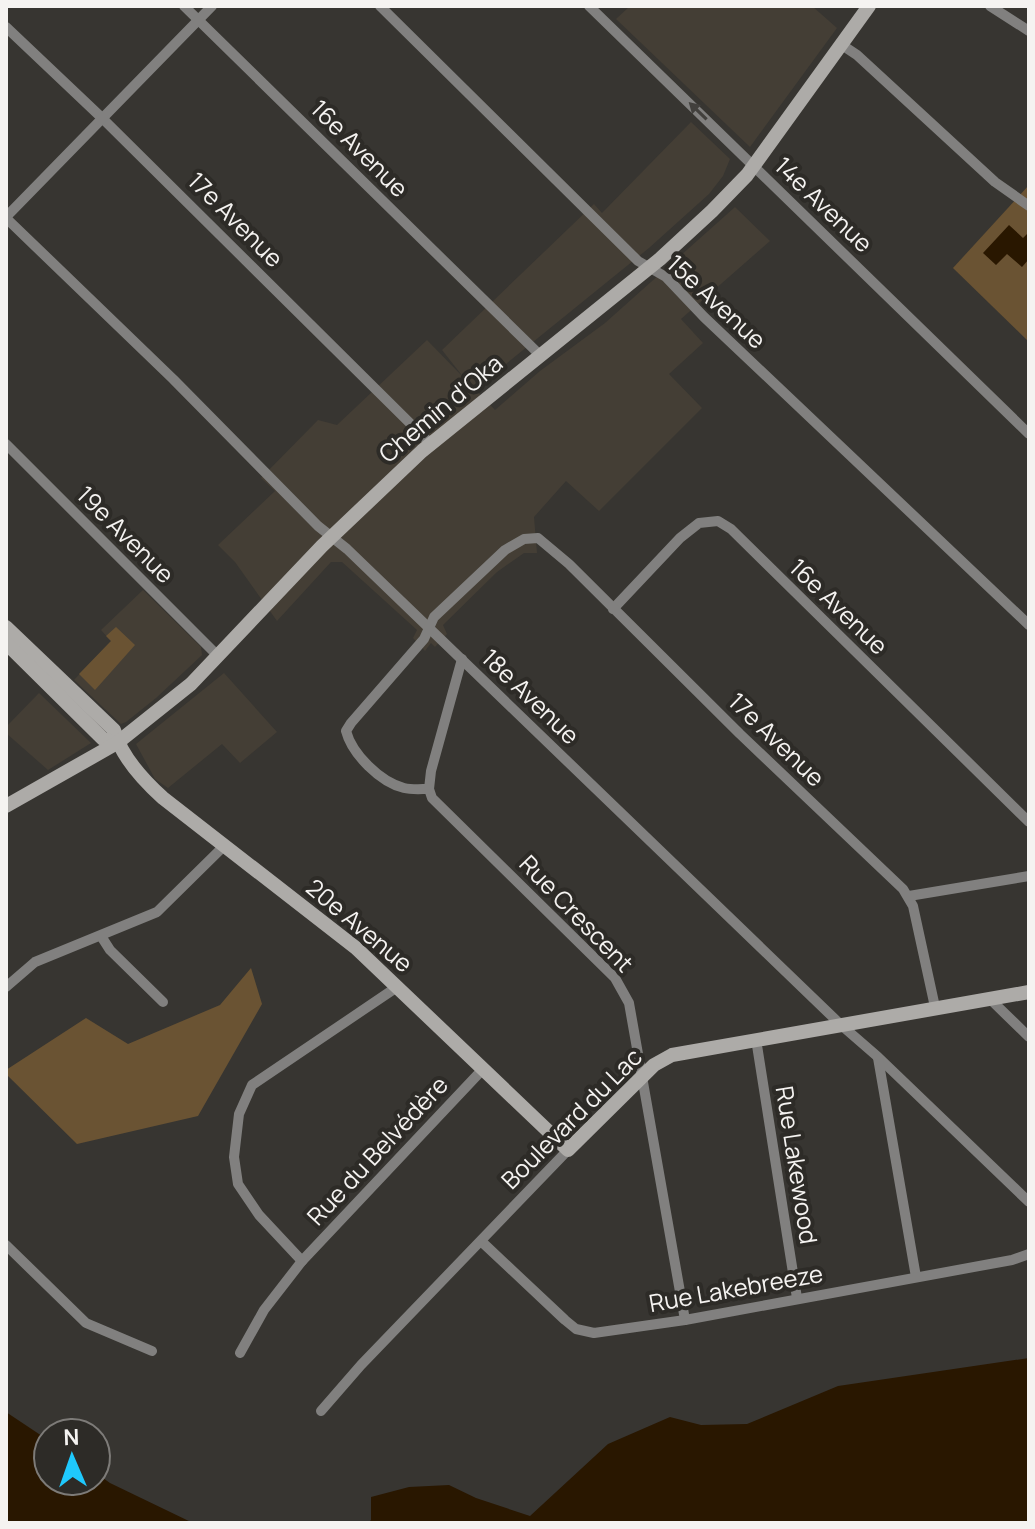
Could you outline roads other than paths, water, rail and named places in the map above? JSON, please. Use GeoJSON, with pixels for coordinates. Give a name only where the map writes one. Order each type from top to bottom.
{"type":"FeatureCollection","features":[{"type":"Feature","properties":{"kind":"street","name":"16e Avenue"},"geometry":{"type":"LineString","coordinates":[[184,6],[540,355]]}},
{"type":"Feature","properties":{"kind":"street"},"geometry":{"type":"LineString","coordinates":[[6,218],[212,6]]}},
{"type":"Feature","properties":{"kind":"street","name":"15e Avenue"},"geometry":{"type":"LineString","coordinates":[[380,6],[638,261],[666,277],[704,317],[1029,624]]}},
{"type":"Feature","properties":{"kind":"street","name":"14e Avenue"},"geometry":{"type":"LineString","coordinates":[[589,6],[1029,434]]}},
{"type":"Feature","properties":{"kind":"street","name":"Chemin d'Oka"},"geometry":{"type":"LineString","coordinates":[[6,806],[117,743],[191,684],[414,458],[650,268],[712,211],[754,166],[869,6]]}},
{"type":"Feature","properties":{"kind":"street"},"geometry":{"type":"LineString","coordinates":[[990,6],[1029,31]]}},
{"type":"Feature","properties":{"kind":"street","name":"17e Avenue"},"geometry":{"type":"LineString","coordinates":[[6,27],[432,445]]}},
{"type":"Feature","properties":{"kind":"street"},"geometry":{"type":"LineString","coordinates":[[842,45],[857,55],[995,182],[1029,206]]}},
{"type":"Feature","properties":{"kind":"street","name":"18e Avenue"},"geometry":{"type":"LineString","coordinates":[[6,218],[173,379],[301,509],[1029,1202]]}},
{"type":"Feature","properties":{"kind":"street","name":"19e Avenue"},"geometry":{"type":"LineString","coordinates":[[6,444],[217,655]]}},
{"type":"Feature","properties":{"kind":"street","name":"16e Avenue"},"geometry":{"type":"LineString","coordinates":[[613,609],[680,538],[699,523],[718,521],[731,529],[1029,822]]}},
{"type":"Feature","properties":{"kind":"street","name":"17e Avenue"},"geometry":{"type":"LineString","coordinates":[[428,629],[434,617],[505,550],[532,537],[546,543],[909,896]]}},
{"type":"Feature","properties":{"kind":"street","name":"20e Avenue"},"geometry":{"type":"LineString","coordinates":[[6,627],[114,730],[117,743],[159,794],[338,934],[568,1150]]}},
{"type":"Feature","properties":{"kind":"street"},"geometry":{"type":"LineString","coordinates":[[428,629],[424,639],[346,731],[354,751],[388,782],[406,789],[429,789],[431,771],[462,659]]}},
{"type":"Feature","properties":{"kind":"street","name":"20e Avenue"},"geometry":{"type":"LineString","coordinates":[[6,643],[103,739],[117,743]]}},
{"type":"Feature","properties":{"kind":"street","name":"Rue Crescent"},"geometry":{"type":"LineString","coordinates":[[429,789],[432,798],[445,812],[615,978],[629,1003],[685,1320]]}},
{"type":"Feature","properties":{"kind":"street"},"geometry":{"type":"LineString","coordinates":[[6,987],[35,962],[157,912],[224,846]]}},
{"type":"Feature","properties":{"kind":"street"},"geometry":{"type":"LineString","coordinates":[[935,1007],[909,896],[1029,876]]}},
{"type":"Feature","properties":{"kind":"street"},"geometry":{"type":"LineString","coordinates":[[101,936],[110,950],[163,1002]]}},
{"type":"Feature","properties":{"kind":"street","name":"Rue du Belvédère"},"geometry":{"type":"LineString","coordinates":[[302,1261],[259,1215],[238,1184],[234,1157],[239,1114],[252,1085],[397,987]]}},
{"type":"Feature","properties":{"kind":"street","name":"Boulevard du Lac"},"geometry":{"type":"LineString","coordinates":[[321,1411],[361,1365],[654,1065],[672,1055],[1029,992]]}},
{"type":"Feature","properties":{"kind":"street"},"geometry":{"type":"LineString","coordinates":[[990,999],[1029,1037]]}},
{"type":"Feature","properties":{"kind":"street","name":"Rue Lakewood"},"geometry":{"type":"LineString","coordinates":[[756,1039],[797,1298]]}},
{"type":"Feature","properties":{"kind":"street"},"geometry":{"type":"LineString","coordinates":[[878,1057],[916,1277]]}},
{"type":"Feature","properties":{"kind":"street","name":"Rue du Belvédère"},"geometry":{"type":"LineString","coordinates":[[240,1353],[264,1310],[302,1261],[483,1069]]}},
{"type":"Feature","properties":{"kind":"street","name":"Rue Lakebreeze"},"geometry":{"type":"LineString","coordinates":[[482,1242],[576,1329],[594,1333],[685,1320],[1012,1260],[1029,1254]]}},
{"type":"Feature","properties":{"kind":"street"},"geometry":{"type":"LineString","coordinates":[[6,1245],[86,1323],[152,1351]]}}]}
